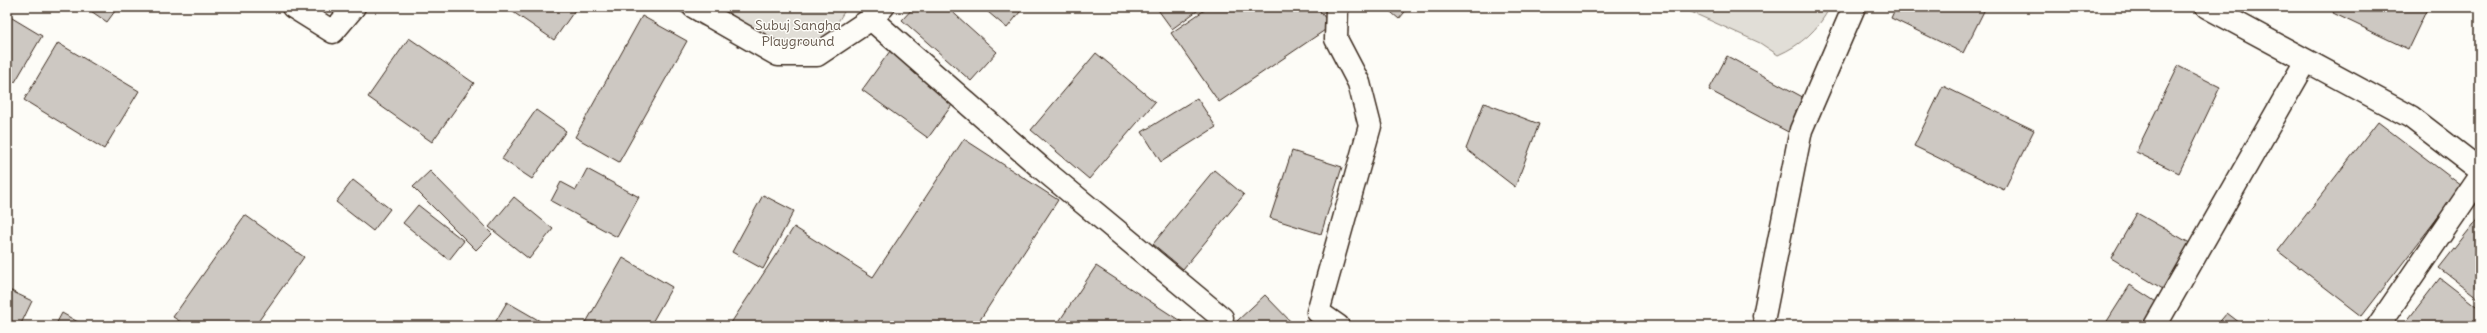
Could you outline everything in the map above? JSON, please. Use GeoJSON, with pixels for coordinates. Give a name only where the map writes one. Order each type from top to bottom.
{"type":"FeatureCollection","features":[{"type":"Feature","properties":{"kind":"street"},"geometry":{"type":"LineString","coordinates":[[293,7],[333,32],[354,7]]}},
{"type":"Feature","properties":{"kind":"street"},"geometry":{"type":"LineString","coordinates":[[694,7],[778,55],[818,55],[877,13],[1040,167],[1222,318]]}},
{"type":"Feature","properties":{"kind":"street"},"geometry":{"type":"LineString","coordinates":[[1337,7],[1336,39],[1359,84],[1370,126],[1318,312],[1338,326]]}},
{"type":"Feature","properties":{"kind":"street"},"geometry":{"type":"LineString","coordinates":[[1764,316],[1801,130],[1854,7]]}},
{"type":"Feature","properties":{"kind":"street"},"geometry":{"type":"LineString","coordinates":[[2207,7],[2411,117],[2480,170]]}},
{"type":"Feature","properties":{"kind":"street"},"geometry":{"type":"LineString","coordinates":[[2155,326],[2306,61]]}},
{"type":"Feature","properties":{"kind":"street"},"geometry":{"type":"LineString","coordinates":[[2378,326],[2480,177]]}},
{"type":"Feature","properties":{"kind":"green space","name":"Subuj Sangha Playground"},"geometry":{"type":"Polygon","coordinates":[[[673,7],[847,7],[815,59],[793,61],[700,25],[673,7]]]}},
{"type":"Feature","properties":{"kind":"green space"},"geometry":{"type":"Polygon","coordinates":[[[1680,7],[1830,7],[1820,23],[1808,36],[1794,47],[1778,55],[1760,43],[1680,7]]]}},
{"type":"Feature","properties":{"kind":"building"},"geometry":{"type":"Polygon","coordinates":[[[85,7],[118,7],[107,22],[85,7]]]}},
{"type":"Feature","properties":{"kind":"building"},"geometry":{"type":"Polygon","coordinates":[[[328,7],[346,7],[341,16],[328,7]]]}},
{"type":"Feature","properties":{"kind":"building"},"geometry":{"type":"Polygon","coordinates":[[[517,7],[577,7],[554,40],[513,12],[517,7]]]}},
{"type":"Feature","properties":{"kind":"building"},"geometry":{"type":"Polygon","coordinates":[[[914,7],[947,7],[997,52],[971,81],[902,20],[914,7]]]}},
{"type":"Feature","properties":{"kind":"building"},"geometry":{"type":"Polygon","coordinates":[[[982,7],[1024,7],[1007,28],[982,7]]]}},
{"type":"Feature","properties":{"kind":"building"},"geometry":{"type":"Polygon","coordinates":[[[1156,7],[1201,7],[1201,8],[1172,29],[1156,7]]]}},
{"type":"Feature","properties":{"kind":"building"},"geometry":{"type":"Polygon","coordinates":[[[1209,7],[1317,7],[1331,26],[1219,102],[1171,33],[1209,7]]]}},
{"type":"Feature","properties":{"kind":"building"},"geometry":{"type":"Polygon","coordinates":[[[1385,7],[1409,7],[1399,19],[1385,7]]]}},
{"type":"Feature","properties":{"kind":"building"},"geometry":{"type":"Polygon","coordinates":[[[1896,7],[1986,7],[1963,53],[1891,18],[1896,7]]]}},
{"type":"Feature","properties":{"kind":"building"},"geometry":{"type":"Polygon","coordinates":[[[2336,7],[2428,7],[2408,49],[2333,13],[2336,7]]]}},
{"type":"Feature","properties":{"kind":"building"},"geometry":{"type":"Polygon","coordinates":[[[7,15],[42,36],[15,82],[7,77],[7,15]]]}},
{"type":"Feature","properties":{"kind":"building"},"geometry":{"type":"Polygon","coordinates":[[[642,16],[687,41],[619,162],[575,137],[642,16]]]}},
{"type":"Feature","properties":{"kind":"building"},"geometry":{"type":"Polygon","coordinates":[[[409,38],[474,83],[432,142],[368,97],[409,38]]]}},
{"type":"Feature","properties":{"kind":"building"},"geometry":{"type":"Polygon","coordinates":[[[58,43],[139,91],[104,149],[24,100],[58,43]]]}},
{"type":"Feature","properties":{"kind":"building"},"geometry":{"type":"Polygon","coordinates":[[[890,51],[957,98],[928,138],[862,90],[890,51]]]}},
{"type":"Feature","properties":{"kind":"building"},"geometry":{"type":"Polygon","coordinates":[[[1096,53],[1155,102],[1089,179],[1031,130],[1096,53]]]}},
{"type":"Feature","properties":{"kind":"building"},"geometry":{"type":"Polygon","coordinates":[[[1727,56],[1810,101],[1792,134],[1709,90],[1727,56]]]}},
{"type":"Feature","properties":{"kind":"building"},"geometry":{"type":"Polygon","coordinates":[[[2178,66],[2220,87],[2179,173],[2136,152],[2178,66]]]}},
{"type":"Feature","properties":{"kind":"building"},"geometry":{"type":"Polygon","coordinates":[[[1943,86],[2034,130],[2004,190],[1914,146],[1943,86]]]}},
{"type":"Feature","properties":{"kind":"building"},"geometry":{"type":"Polygon","coordinates":[[[1197,98],[1216,127],[1161,162],[1142,132],[1197,98]]]}},
{"type":"Feature","properties":{"kind":"building"},"geometry":{"type":"Polygon","coordinates":[[[1484,103],[1539,124],[1515,187],[1466,149],[1484,103]]]}},
{"type":"Feature","properties":{"kind":"building"},"geometry":{"type":"Polygon","coordinates":[[[536,110],[566,131],[532,179],[502,159],[536,110]]]}},
{"type":"Feature","properties":{"kind":"building"},"geometry":{"type":"Polygon","coordinates":[[[2378,122],[2462,186],[2362,316],[2278,251],[2378,122]]]}},
{"type":"Feature","properties":{"kind":"building"},"geometry":{"type":"Polygon","coordinates":[[[964,139],[1058,200],[976,326],[729,326],[794,227],[873,277],[964,139]]]}},
{"type":"Feature","properties":{"kind":"building"},"geometry":{"type":"Polygon","coordinates":[[[1292,151],[1342,167],[1321,234],[1270,218],[1292,151]]]}},
{"type":"Feature","properties":{"kind":"building"},"geometry":{"type":"Polygon","coordinates":[[[587,169],[639,197],[617,237],[551,201],[561,182],[576,190],[587,169]]]}},
{"type":"Feature","properties":{"kind":"building"},"geometry":{"type":"Polygon","coordinates":[[[1214,170],[1244,195],[1183,269],[1153,244],[1214,170]]]}},
{"type":"Feature","properties":{"kind":"building"},"geometry":{"type":"Polygon","coordinates":[[[430,171],[492,234],[476,250],[413,187],[430,171]]]}},
{"type":"Feature","properties":{"kind":"building"},"geometry":{"type":"Polygon","coordinates":[[[353,180],[390,209],[373,231],[336,202],[353,180]]]}},
{"type":"Feature","properties":{"kind":"building"},"geometry":{"type":"Polygon","coordinates":[[[763,195],[794,211],[763,269],[732,252],[763,195]]]}},
{"type":"Feature","properties":{"kind":"building"},"geometry":{"type":"Polygon","coordinates":[[[514,197],[553,229],[529,259],[489,227],[514,197]]]}},
{"type":"Feature","properties":{"kind":"building"},"geometry":{"type":"Polygon","coordinates":[[[418,205],[464,241],[449,260],[403,223],[418,205]]]}},
{"type":"Feature","properties":{"kind":"building"},"geometry":{"type":"Polygon","coordinates":[[[2137,213],[2195,246],[2168,292],[2111,258],[2137,213]]]}},
{"type":"Feature","properties":{"kind":"building"},"geometry":{"type":"Polygon","coordinates":[[[245,215],[304,257],[255,326],[187,326],[173,317],[245,215]]]}},
{"type":"Feature","properties":{"kind":"building"},"geometry":{"type":"Polygon","coordinates":[[[2480,216],[2480,292],[2477,297],[2439,268],[2480,216]]]}},
{"type":"Feature","properties":{"kind":"building"},"geometry":{"type":"Polygon","coordinates":[[[623,258],[672,287],[650,326],[584,326],[623,258]]]}},
{"type":"Feature","properties":{"kind":"building"},"geometry":{"type":"Polygon","coordinates":[[[1096,266],[1188,326],[1056,326],[1096,266]]]}},
{"type":"Feature","properties":{"kind":"building"},"geometry":{"type":"Polygon","coordinates":[[[2440,278],[2480,309],[2480,326],[2403,326],[2440,278]]]}},
{"type":"Feature","properties":{"kind":"building"},"geometry":{"type":"Polygon","coordinates":[[[2130,285],[2164,307],[2152,326],[2104,326],[2130,285]]]}},
{"type":"Feature","properties":{"kind":"building"},"geometry":{"type":"Polygon","coordinates":[[[7,289],[32,301],[20,326],[7,326],[7,289]]]}},
{"type":"Feature","properties":{"kind":"building"},"geometry":{"type":"Polygon","coordinates":[[[1265,295],[1295,326],[1242,326],[1237,321],[1265,295]]]}},
{"type":"Feature","properties":{"kind":"building"},"geometry":{"type":"Polygon","coordinates":[[[507,302],[540,321],[538,326],[493,326],[507,302]]]}},
{"type":"Feature","properties":{"kind":"building"},"geometry":{"type":"Polygon","coordinates":[[[62,313],[85,326],[55,326],[62,313]]]}},
{"type":"Feature","properties":{"kind":"building"},"geometry":{"type":"Polygon","coordinates":[[[2227,313],[2244,326],[2216,326],[2227,313]]]}}]}
